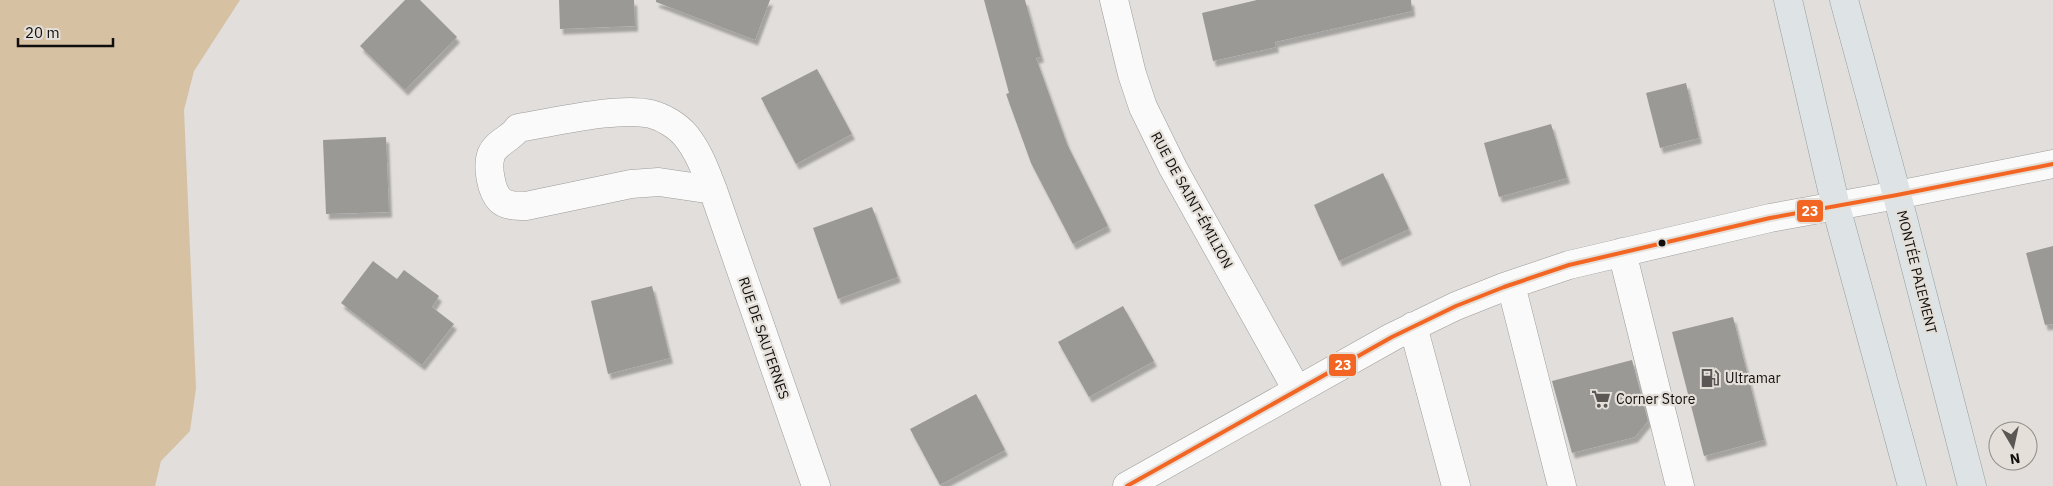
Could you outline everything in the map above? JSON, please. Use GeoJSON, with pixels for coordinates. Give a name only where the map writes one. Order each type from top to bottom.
{"type":"FeatureCollection","features":[{"type":"Feature","properties":{"kind":"main road"},"geometry":{"type":"LineString","coordinates":[[1788,0],[1836,207],[1912,486]]}},
{"type":"Feature","properties":{"kind":"main road","name":"MONTÉE PAIEMENT"},"geometry":{"type":"LineString","coordinates":[[1844,0],[1897,195],[1972,486]]}},
{"type":"Feature","properties":{"kind":"street","name":"RUE DE SAINT-ÉMILION"},"geometry":{"type":"LineString","coordinates":[[1114,0],[1132,74],[1143,107],[1173,168],[1297,390]]}},
{"type":"Feature","properties":{"kind":"street","name":"RUE DE SAUTERNES"},"geometry":{"type":"LineString","coordinates":[[713,190],[659,182],[632,184],[526,206],[512,206],[500,201],[494,190],[490,170],[491,155],[500,143],[513,136],[518,128],[607,114],[650,114],[668,121],[685,135],[699,156],[713,190],[816,486]]}},
{"type":"Feature","properties":{"kind":"street"},"geometry":{"type":"LineString","coordinates":[[1127,486],[1413,326],[1456,306],[1511,285],[1569,265],[1770,218],[1836,207],[2053,164]]}},
{"type":"Feature","properties":{"kind":"street"},"geometry":{"type":"LineString","coordinates":[[1622,252],[1680,486]]}},
{"type":"Feature","properties":{"kind":"street"},"geometry":{"type":"LineString","coordinates":[[1511,285],[1562,486]]}},
{"type":"Feature","properties":{"kind":"street"},"geometry":{"type":"LineString","coordinates":[[1413,326],[1456,486]]}},
{"type":"Feature","properties":{"kind":"shaded area"},"geometry":{"type":"Polygon","coordinates":[[[0,0],[240,0],[194,71],[184,110],[196,388],[190,431],[161,461],[155,486],[0,486],[0,0]]]}},
{"type":"Feature","properties":{"kind":"building"},"geometry":{"type":"Polygon","coordinates":[[[405,0],[420,0],[457,37],[405,90],[360,46],[405,0]]]}},
{"type":"Feature","properties":{"kind":"building"},"geometry":{"type":"Polygon","coordinates":[[[559,0],[634,0],[635,26],[560,29],[559,0]]]}},
{"type":"Feature","properties":{"kind":"building"},"geometry":{"type":"Polygon","coordinates":[[[656,0],[770,0],[755,40],[656,2],[656,0]]]}},
{"type":"Feature","properties":{"kind":"building"},"geometry":{"type":"Polygon","coordinates":[[[984,0],[1025,0],[1041,57],[1036,58],[1067,144],[1108,226],[1073,244],[1031,163],[1006,94],[1009,93],[984,0]]]}},
{"type":"Feature","properties":{"kind":"building"},"geometry":{"type":"Polygon","coordinates":[[[1257,0],[1411,0],[1412,11],[1275,42],[1276,47],[1213,61],[1202,13],[1257,0]]]}},
{"type":"Feature","properties":{"kind":"building"},"geometry":{"type":"Polygon","coordinates":[[[817,69],[852,134],[796,164],[761,98],[817,69]]]}},
{"type":"Feature","properties":{"kind":"building"},"geometry":{"type":"Polygon","coordinates":[[[1686,83],[1699,138],[1660,148],[1646,93],[1686,83]]]}},
{"type":"Feature","properties":{"kind":"building"},"geometry":{"type":"Polygon","coordinates":[[[1551,124],[1567,178],[1499,197],[1484,143],[1551,124]]]}},
{"type":"Feature","properties":{"kind":"building"},"geometry":{"type":"Polygon","coordinates":[[[386,137],[389,212],[326,214],[323,140],[386,137]]]}},
{"type":"Feature","properties":{"kind":"building"},"geometry":{"type":"Polygon","coordinates":[[[1383,173],[1409,229],[1339,261],[1314,205],[1383,173]]]}},
{"type":"Feature","properties":{"kind":"building"},"geometry":{"type":"Polygon","coordinates":[[[872,207],[898,277],[838,299],[813,228],[872,207]]]}},
{"type":"Feature","properties":{"kind":"building"},"geometry":{"type":"Polygon","coordinates":[[[2053,246],[2053,324],[2045,325],[2026,253],[2053,246]]]}},
{"type":"Feature","properties":{"kind":"building"},"geometry":{"type":"Polygon","coordinates":[[[373,261],[397,279],[404,270],[439,296],[432,307],[454,324],[422,365],[341,303],[373,261]]]}},
{"type":"Feature","properties":{"kind":"building"},"geometry":{"type":"Polygon","coordinates":[[[652,286],[670,358],[608,374],[591,301],[652,286]]]}},
{"type":"Feature","properties":{"kind":"building"},"geometry":{"type":"Polygon","coordinates":[[[1123,306],[1154,361],[1089,397],[1058,342],[1123,306]]]}},
{"type":"Feature","properties":{"kind":"building"},"geometry":{"type":"Polygon","coordinates":[[[1733,317],[1764,440],[1704,456],[1672,332],[1733,317]]]}},
{"type":"Feature","properties":{"kind":"building","name":"Corner Store"},"geometry":{"type":"Polygon","coordinates":[[[1632,360],[1648,421],[1635,437],[1572,453],[1552,381],[1632,360]]]}},
{"type":"Feature","properties":{"kind":"building"},"geometry":{"type":"Polygon","coordinates":[[[976,394],[1005,450],[940,485],[910,429],[976,394]]]}},
{"type":"Feature","properties":{"kind":"transit line","name":"23"},"geometry":{"type":"LineString","coordinates":[[1127,486],[1392,337],[1456,306],[1504,287],[1569,265],[1770,218],[2053,164]]}},
{"type":"Feature","properties":{"kind":"place","name":"Ultramar"},"geometry":{"type":"Point","coordinates":[1710,378]}},
{"type":"Feature","properties":{"kind":"place","name":"Corner Store"},"geometry":{"type":"Point","coordinates":[1601,399]}}]}
